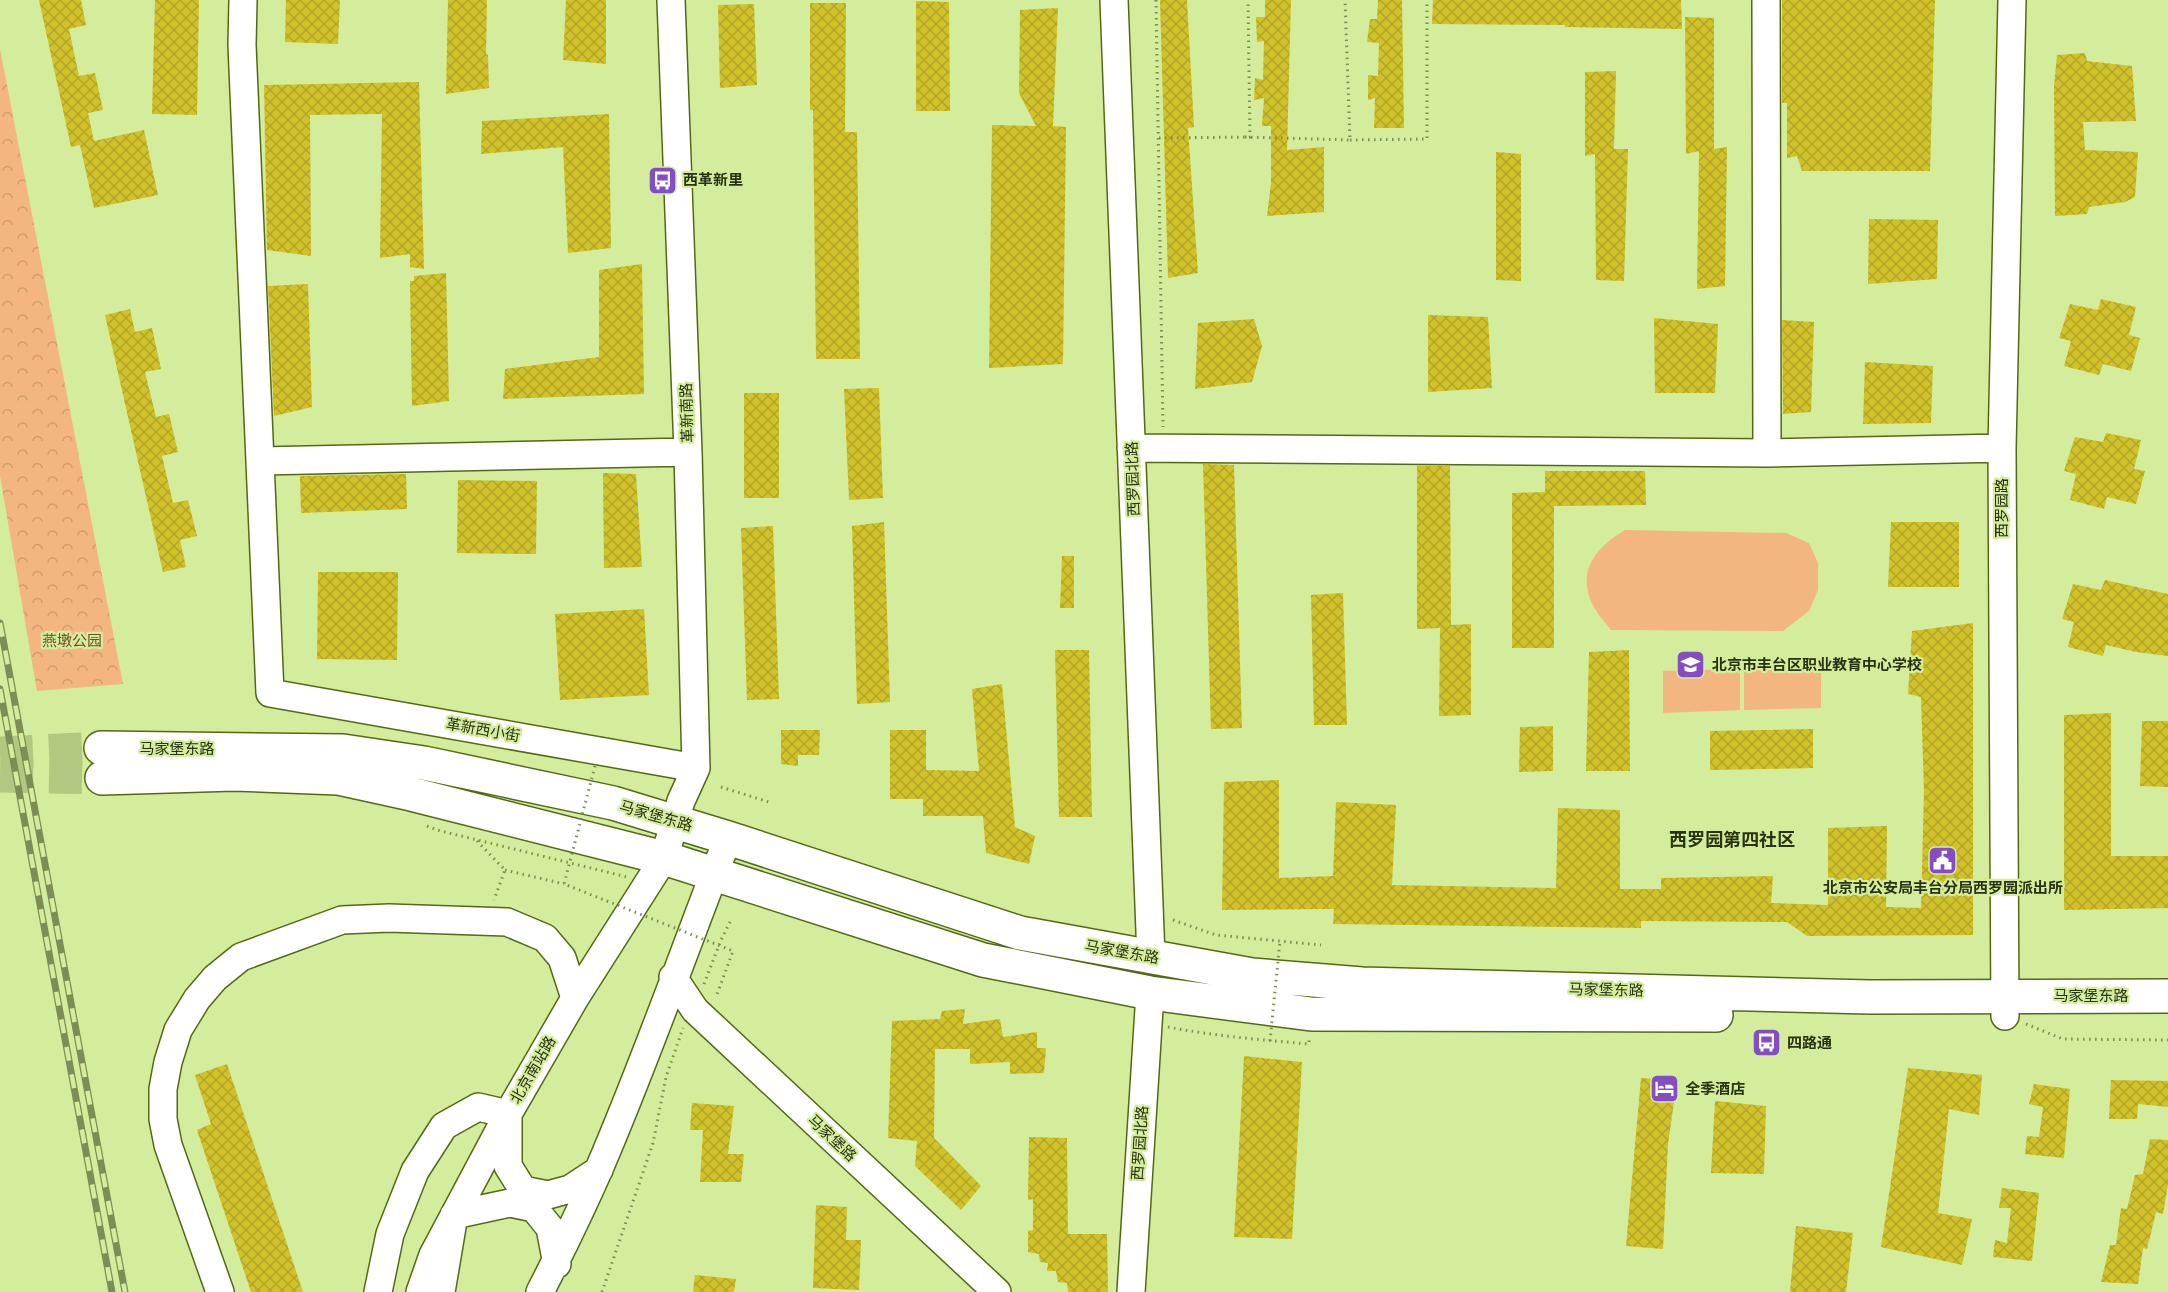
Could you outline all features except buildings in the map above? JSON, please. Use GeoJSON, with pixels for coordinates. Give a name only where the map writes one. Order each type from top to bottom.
{"type":"FeatureCollection","features":[{"type":"Feature","properties":{"kind":"main road","name":"马家堡东路"},"geometry":{"type":"LineString","coordinates":[[2168,996],[2004,1006],[1311,1014],[1149,1008],[983,960],[715,873],[656,870],[411,794],[338,778],[234,774],[101,763],[343,751],[436,765],[610,803],[674,821],[1020,933],[1252,975],[1362,984],[1870,997],[2004,1006],[2168,1019]]}},
{"type":"Feature","properties":{"kind":"street"},"geometry":{"type":"LineString","coordinates":[[243,0],[242,45],[260,461],[688,452]]}},
{"type":"Feature","properties":{"kind":"street","name":"革新南路"},"geometry":{"type":"LineString","coordinates":[[656,870],[696,768],[688,452],[670,0]]}},
{"type":"Feature","properties":{"kind":"street","name":"西罗园北路"},"geometry":{"type":"LineString","coordinates":[[1114,0],[1151,957]]}},
{"type":"Feature","properties":{"kind":"street"},"geometry":{"type":"LineString","coordinates":[[1766,0],[1767,453]]}},
{"type":"Feature","properties":{"kind":"street","name":"西罗园路"},"geometry":{"type":"LineString","coordinates":[[2004,1006],[2002,448],[2012,0]]}},
{"type":"Feature","properties":{"kind":"street"},"geometry":{"type":"LineString","coordinates":[[1131,448],[1767,453],[2002,448]]}},
{"type":"Feature","properties":{"kind":"street","name":"革新西小街"},"geometry":{"type":"LineString","coordinates":[[260,461],[270,693],[696,768]]}},
{"type":"Feature","properties":{"kind":"street"},"geometry":{"type":"LineString","coordinates":[[540,1292],[599,1170],[641,1067],[673,977],[728,838]]}},
{"type":"Feature","properties":{"kind":"street","name":"北京南站路"},"geometry":{"type":"LineString","coordinates":[[420,1292],[433,1255],[508,1114],[575,998],[656,870]]}},
{"type":"Feature","properties":{"kind":"street"},"geometry":{"type":"LineString","coordinates":[[220,1292],[168,1145],[163,1119],[163,1089],[168,1062],[178,1030],[197,999],[215,978],[241,957],[342,920],[389,918],[507,922],[545,938],[562,958],[575,998]]}},
{"type":"Feature","properties":{"kind":"street","name":"马家堡路"},"geometry":{"type":"LineString","coordinates":[[673,977],[705,1004],[997,1292]]}},
{"type":"Feature","properties":{"kind":"street","name":"西罗园北路"},"geometry":{"type":"LineString","coordinates":[[1131,1292],[1149,1008]]}},
{"type":"Feature","properties":{"kind":"street"},"geometry":{"type":"LineString","coordinates":[[378,1292],[390,1234],[416,1171],[444,1126],[478,1107],[508,1114],[508,1166],[523,1190],[548,1195],[570,1189],[599,1170]]}},
{"type":"Feature","properties":{"kind":"street"},"geometry":{"type":"LineString","coordinates":[[454,1215],[510,1203],[534,1208],[550,1228],[557,1258],[559,1292]]}},
{"type":"Feature","properties":{"kind":"street"},"geometry":{"type":"LineString","coordinates":[[441,1292],[454,1215]]}},
{"type":"Feature","properties":{"kind":"street"},"geometry":{"type":"LineString","coordinates":[[454,1215],[457,1292]]}},
{"type":"Feature","properties":{"kind":"path"},"geometry":{"type":"LineString","coordinates":[[1156,0],[1163,448]]}},
{"type":"Feature","properties":{"kind":"path"},"geometry":{"type":"LineString","coordinates":[[1245,137],[1250,137],[1248,0]]}},
{"type":"Feature","properties":{"kind":"path"},"geometry":{"type":"LineString","coordinates":[[1345,0],[1350,140]]}},
{"type":"Feature","properties":{"kind":"path"},"geometry":{"type":"LineString","coordinates":[[1159,138],[1245,137],[1350,140],[1426,138],[1426,0]]}},
{"type":"Feature","properties":{"kind":"path"},"geometry":{"type":"LineString","coordinates":[[564,884],[595,766]]}},
{"type":"Feature","properties":{"kind":"path"},"geometry":{"type":"LineString","coordinates":[[721,787],[769,802]]}},
{"type":"Feature","properties":{"kind":"path"},"geometry":{"type":"LineString","coordinates":[[417,822],[475,840],[656,870]]}},
{"type":"Feature","properties":{"kind":"path"},"geometry":{"type":"LineString","coordinates":[[475,840],[505,870],[564,884],[733,951],[705,1004],[679,1036],[666,1077],[653,1143],[602,1292]]}},
{"type":"Feature","properties":{"kind":"path"},"geometry":{"type":"LineString","coordinates":[[486,921],[505,870]]}},
{"type":"Feature","properties":{"kind":"path"},"geometry":{"type":"LineString","coordinates":[[1149,912],[1216,935],[1321,945]]}},
{"type":"Feature","properties":{"kind":"path"},"geometry":{"type":"LineString","coordinates":[[705,1004],[721,940],[732,918]]}},
{"type":"Feature","properties":{"kind":"path"},"geometry":{"type":"LineString","coordinates":[[1270,1041],[1280,942]]}},
{"type":"Feature","properties":{"kind":"path"},"geometry":{"type":"LineString","coordinates":[[2004,1006],[2062,1039],[2168,1040]]}},
{"type":"Feature","properties":{"kind":"path"},"geometry":{"type":"LineString","coordinates":[[1149,1008],[1202,1034],[1309,1044]]}},
{"type":"Feature","properties":{"kind":"green space","name":"燕墩公园"},"geometry":{"type":"Polygon","coordinates":[[[0,49],[123,684],[37,691],[0,476],[0,49]]]}},
{"type":"Feature","properties":{"kind":"green space"},"geometry":{"type":"Polygon","coordinates":[[[1625,530],[1786,533],[1809,543],[1818,563],[1818,590],[1809,611],[1783,631],[1611,630],[1596,610],[1589,594],[1588,572],[1597,553],[1605,544],[1625,530]]]}},
{"type":"Feature","properties":{"kind":"green space"},"geometry":{"type":"Polygon","coordinates":[[[1821,667],[1821,708],[1744,710],[1744,669],[1821,667]]]}},
{"type":"Feature","properties":{"kind":"green space"},"geometry":{"type":"Polygon","coordinates":[[[1740,669],[1740,710],[1663,713],[1663,671],[1740,669]]]}},
{"type":"Feature","properties":{"kind":"tunnel"},"geometry":{"type":"LineString","coordinates":[[0,753],[101,748]]}},
{"type":"Feature","properties":{"kind":"tunnel"},"geometry":{"type":"LineString","coordinates":[[0,776],[102,778]]}},
{"type":"Feature","properties":{"kind":"railway"},"geometry":{"type":"LineString","coordinates":[[0,623],[125,1292]]}},
{"type":"Feature","properties":{"kind":"railway"},"geometry":{"type":"LineString","coordinates":[[0,689],[112,1292]]}},
{"type":"Feature","properties":{"kind":"place","name":"西革新里"},"geometry":{"type":"Point","coordinates":[662,180]}},
{"type":"Feature","properties":{"kind":"place","name":"北京市丰台区职业教育中心学校"},"geometry":{"type":"Point","coordinates":[1691,665]}},
{"type":"Feature","properties":{"kind":"place","name":"北京市公安局丰台分局西罗园派出所"},"geometry":{"type":"Point","coordinates":[1943,861]}},
{"type":"Feature","properties":{"kind":"place","name":"四路通"},"geometry":{"type":"Point","coordinates":[1766,1043]}},
{"type":"Feature","properties":{"kind":"place","name":"全季酒店"},"geometry":{"type":"Point","coordinates":[1664,1089]}},
{"type":"Feature","properties":{"kind":"district","name":"西罗园第四社区"},"geometry":{"type":"Point","coordinates":[1732,840]}}]}
